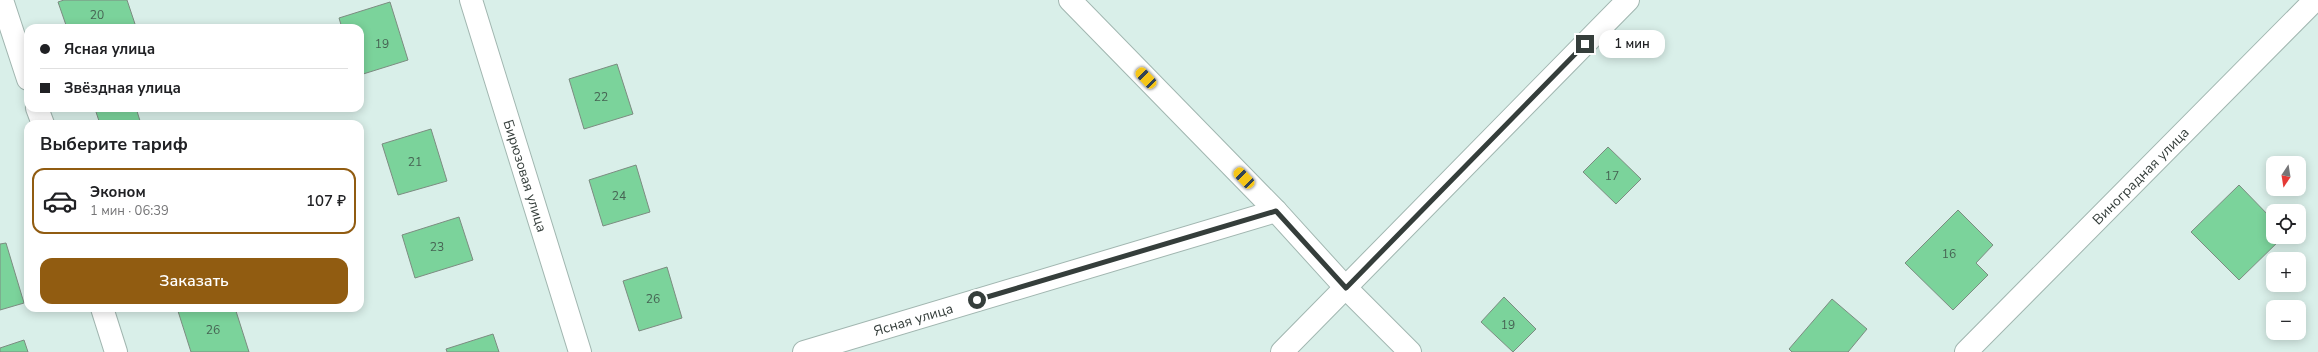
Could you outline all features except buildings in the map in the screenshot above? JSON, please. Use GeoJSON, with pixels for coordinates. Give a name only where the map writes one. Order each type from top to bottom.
{"type":"FeatureCollection","features":[{"type":"Feature","properties":{"kind":"street"},"geometry":{"type":"LineString","coordinates":[[2,0],[24,67]]}},
{"type":"Feature","properties":{"kind":"street","name":"Бирюзовая улица"},"geometry":{"type":"LineString","coordinates":[[471,0],[580,352]]}},
{"type":"Feature","properties":{"kind":"street"},"geometry":{"type":"LineString","coordinates":[[1070,0],[1276,211],[1346,288],[1410,352]]}},
{"type":"Feature","properties":{"kind":"street"},"geometry":{"type":"LineString","coordinates":[[1282,352],[1628,0]]}},
{"type":"Feature","properties":{"kind":"street","name":"Виноградная улица"},"geometry":{"type":"LineString","coordinates":[[1966,352],[2315,0]]}},
{"type":"Feature","properties":{"kind":"street","name":"Ясная улица"},"geometry":{"type":"LineString","coordinates":[[810,351],[1276,211]]}},
{"type":"Feature","properties":{"kind":"street"},"geometry":{"type":"LineString","coordinates":[[103,312],[116,352]]}},
{"type":"Feature","properties":{"kind":"route"},"geometry":{"type":"LineString","coordinates":[[977,300],[1276,211],[1346,288],[1585,44]]}}]}
